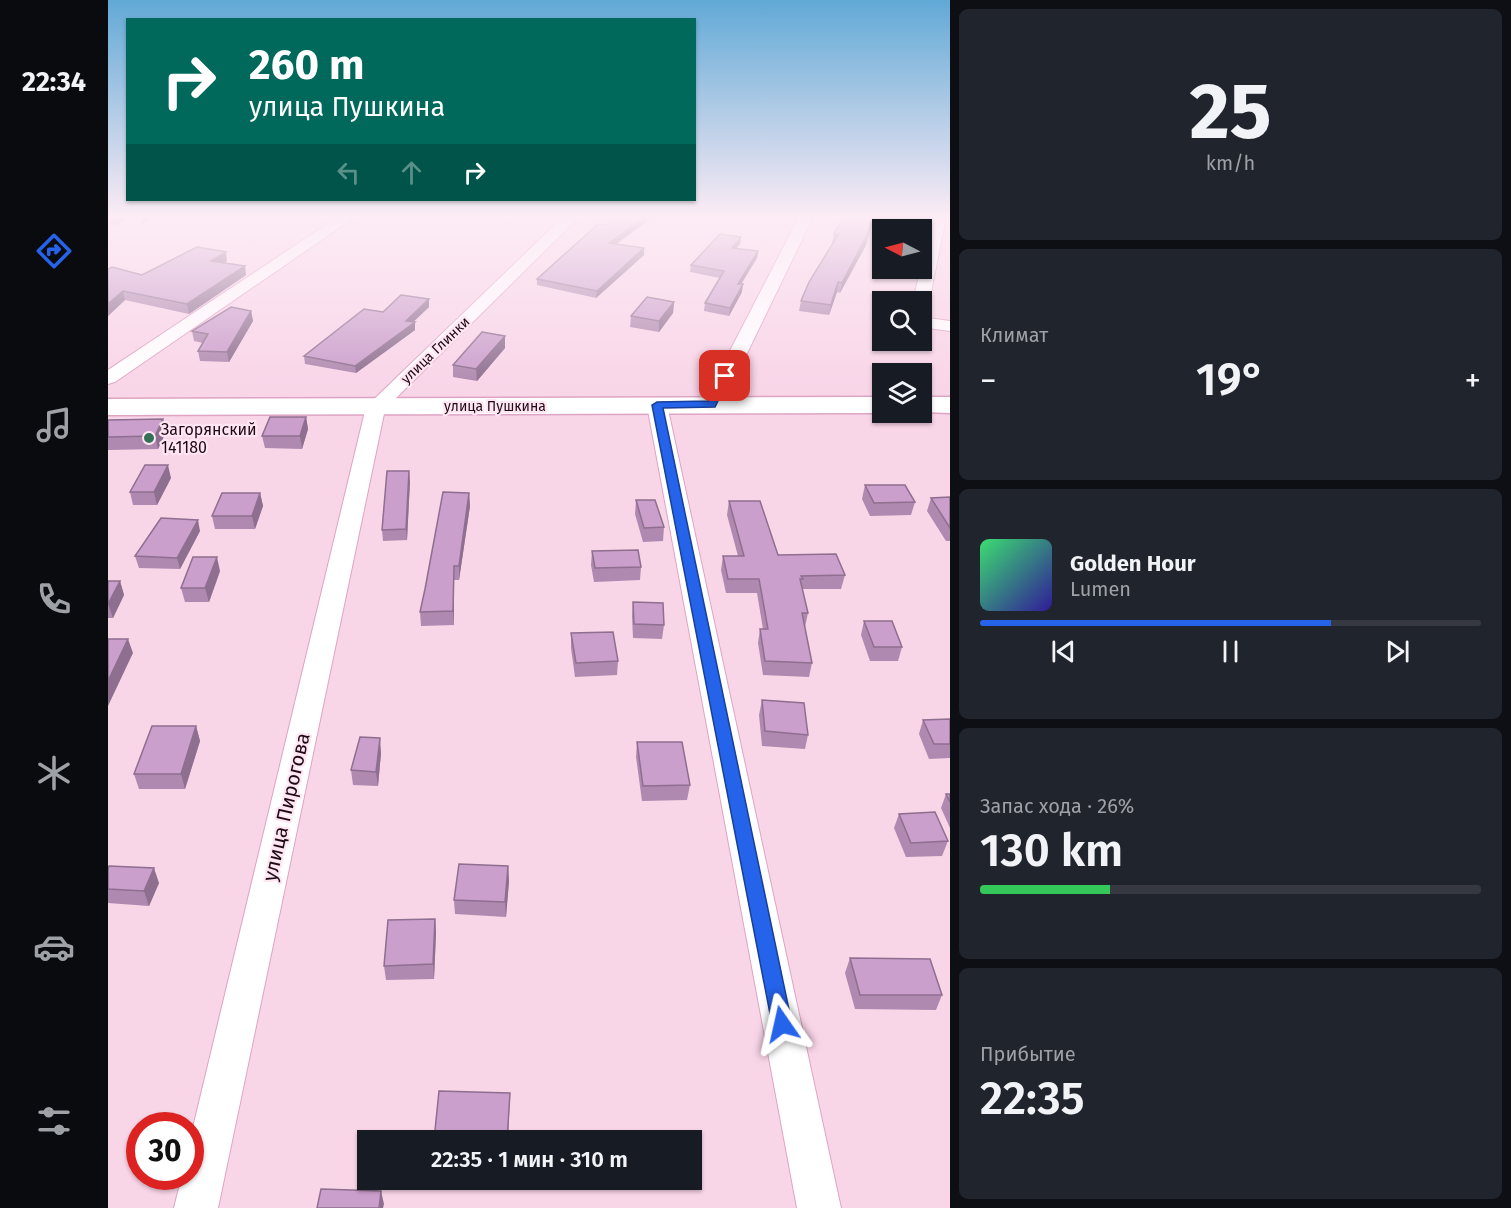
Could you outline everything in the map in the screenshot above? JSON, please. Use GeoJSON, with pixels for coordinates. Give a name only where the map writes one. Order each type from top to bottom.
{"type":"FeatureCollection","features":[{"type":"Feature","properties":{"kind":"main road","name":"улица Пушкина"},"geometry":{"type":"LineString","coordinates":[[108,407],[872,405]]}},
{"type":"Feature","properties":{"kind":"main road"},"geometry":{"type":"LineString","coordinates":[[932,405],[950,405]]}},
{"type":"Feature","properties":{"kind":"street"},"geometry":{"type":"LineString","coordinates":[[108,378],[265,273]]}},
{"type":"Feature","properties":{"kind":"street","name":"улица Глинки"},"geometry":{"type":"LineString","coordinates":[[376,406],[514,273]]}},
{"type":"Feature","properties":{"kind":"street"},"geometry":{"type":"LineString","coordinates":[[712,405],[778,273]]}},
{"type":"Feature","properties":{"kind":"street"},"geometry":{"type":"LineString","coordinates":[[923,291],[927,273]]}},
{"type":"Feature","properties":{"kind":"street"},"geometry":{"type":"LineString","coordinates":[[932,324],[950,326]]}},
{"type":"Feature","properties":{"kind":"street"},"geometry":{"type":"LineString","coordinates":[[657,405],[819,1208]]}},
{"type":"Feature","properties":{"kind":"street","name":"улица Пирогова"},"geometry":{"type":"LineString","coordinates":[[196,1208],[376,406]]}},
{"type":"Feature","properties":{"kind":"building"},"geometry":{"type":"Polygon","coordinates":[[[108,273],[234,273],[187,304],[123,291],[108,304],[108,273]]]}},
{"type":"Feature","properties":{"kind":"building"},"geometry":{"type":"Polygon","coordinates":[[[543,273],[616,273],[597,291],[537,279],[543,273]]]}},
{"type":"Feature","properties":{"kind":"building"},"geometry":{"type":"Polygon","coordinates":[[[723,273],[744,273],[738,284],[743,284],[730,308],[705,303],[723,273]]]}},
{"type":"Feature","properties":{"kind":"building"},"geometry":{"type":"Polygon","coordinates":[[[814,273],[847,273],[842,283],[838,282],[831,305],[801,301],[814,273]]]}},
{"type":"Feature","properties":{"kind":"building"},"geometry":{"type":"Polygon","coordinates":[[[401,295],[429,299],[406,321],[415,322],[355,366],[304,356],[364,309],[383,312],[401,295]]]}},
{"type":"Feature","properties":{"kind":"building"},"geometry":{"type":"Polygon","coordinates":[[[647,297],[674,302],[659,321],[631,316],[647,297]]]}},
{"type":"Feature","properties":{"kind":"building"},"geometry":{"type":"Polygon","coordinates":[[[231,307],[251,311],[227,352],[198,351],[208,334],[192,331],[231,307]]]}},
{"type":"Feature","properties":{"kind":"building"},"geometry":{"type":"Polygon","coordinates":[[[482,332],[505,336],[476,369],[453,365],[482,332]]]}},
{"type":"Feature","properties":{"kind":"building"},"geometry":{"type":"Polygon","coordinates":[[[270,417],[306,417],[300,436],[262,436],[270,417]]]}},
{"type":"Feature","properties":{"kind":"building"},"geometry":{"type":"Polygon","coordinates":[[[163,419],[155,436],[108,437],[108,420],[163,419]]]}},
{"type":"Feature","properties":{"kind":"building"},"geometry":{"type":"Polygon","coordinates":[[[145,465],[168,465],[154,492],[130,492],[145,465]]]}},
{"type":"Feature","properties":{"kind":"building"},"geometry":{"type":"Polygon","coordinates":[[[387,471],[409,471],[406,529],[382,530],[387,471]]]}},
{"type":"Feature","properties":{"kind":"building"},"geometry":{"type":"Polygon","coordinates":[[[865,485],[905,485],[915,502],[874,503],[865,485]]]}},
{"type":"Feature","properties":{"kind":"building"},"geometry":{"type":"Polygon","coordinates":[[[443,492],[469,493],[459,566],[454,566],[453,611],[420,612],[425,589],[443,492]]]}},
{"type":"Feature","properties":{"kind":"building"},"geometry":{"type":"Polygon","coordinates":[[[222,493],[260,493],[252,516],[212,516],[222,493]]]}},
{"type":"Feature","properties":{"kind":"building"},"geometry":{"type":"Polygon","coordinates":[[[950,497],[950,528],[931,498],[950,497]]]}},
{"type":"Feature","properties":{"kind":"building"},"geometry":{"type":"Polygon","coordinates":[[[636,500],[655,500],[664,527],[644,528],[636,500]]]}},
{"type":"Feature","properties":{"kind":"building"},"geometry":{"type":"Polygon","coordinates":[[[729,501],[760,501],[778,555],[836,554],[845,575],[801,576],[803,579],[800,579],[808,613],[802,613],[812,663],[765,661],[760,629],[768,629],[759,579],[728,579],[723,556],[744,556],[729,501]]]}},
{"type":"Feature","properties":{"kind":"building"},"geometry":{"type":"Polygon","coordinates":[[[161,518],[198,520],[177,558],[135,556],[161,518]]]}},
{"type":"Feature","properties":{"kind":"building"},"geometry":{"type":"Polygon","coordinates":[[[638,550],[641,567],[595,568],[592,551],[638,550]]]}},
{"type":"Feature","properties":{"kind":"building"},"geometry":{"type":"Polygon","coordinates":[[[193,557],[217,557],[205,588],[181,588],[193,557]]]}},
{"type":"Feature","properties":{"kind":"building"},"geometry":{"type":"Polygon","coordinates":[[[108,581],[120,581],[108,604],[108,581]]]}},
{"type":"Feature","properties":{"kind":"building"},"geometry":{"type":"Polygon","coordinates":[[[633,602],[663,603],[664,625],[634,624],[633,602]]]}},
{"type":"Feature","properties":{"kind":"building"},"geometry":{"type":"Polygon","coordinates":[[[864,621],[892,621],[902,647],[874,647],[864,621]]]}},
{"type":"Feature","properties":{"kind":"building"},"geometry":{"type":"Polygon","coordinates":[[[613,632],[618,661],[576,663],[571,633],[613,632]]]}},
{"type":"Feature","properties":{"kind":"building"},"geometry":{"type":"Polygon","coordinates":[[[108,639],[128,639],[108,681],[108,639]]]}},
{"type":"Feature","properties":{"kind":"building"},"geometry":{"type":"Polygon","coordinates":[[[762,700],[804,703],[808,735],[765,731],[762,700]]]}},
{"type":"Feature","properties":{"kind":"building"},"geometry":{"type":"Polygon","coordinates":[[[950,719],[950,744],[934,744],[923,720],[950,719]]]}},
{"type":"Feature","properties":{"kind":"building"},"geometry":{"type":"Polygon","coordinates":[[[152,726],[196,726],[181,774],[134,774],[152,726]]]}},
{"type":"Feature","properties":{"kind":"building"},"geometry":{"type":"Polygon","coordinates":[[[360,737],[380,738],[376,772],[351,770],[360,737]]]}},
{"type":"Feature","properties":{"kind":"building"},"geometry":{"type":"Polygon","coordinates":[[[637,742],[682,742],[690,785],[643,786],[637,742]]]}},
{"type":"Feature","properties":{"kind":"building"},"geometry":{"type":"Polygon","coordinates":[[[935,812],[948,841],[911,843],[899,814],[935,812]]]}},
{"type":"Feature","properties":{"kind":"building"},"geometry":{"type":"Polygon","coordinates":[[[459,864],[508,866],[505,902],[454,900],[459,864]]]}},
{"type":"Feature","properties":{"kind":"building"},"geometry":{"type":"Polygon","coordinates":[[[109,866],[154,868],[144,891],[108,889],[109,866]]]}},
{"type":"Feature","properties":{"kind":"building"},"geometry":{"type":"Polygon","coordinates":[[[435,919],[433,964],[384,966],[388,920],[435,919]]]}},
{"type":"Feature","properties":{"kind":"building"},"geometry":{"type":"Polygon","coordinates":[[[850,958],[930,959],[942,995],[860,995],[850,958]]]}},
{"type":"Feature","properties":{"kind":"building"},"geometry":{"type":"Polygon","coordinates":[[[439,1091],[510,1093],[508,1130],[435,1130],[439,1091]]]}},
{"type":"Feature","properties":{"kind":"building"},"geometry":{"type":"Polygon","coordinates":[[[321,1189],[381,1191],[379,1208],[317,1208],[321,1189]]]}},
{"type":"Feature","properties":{"kind":"place","name":"Загорянский 141180"},"geometry":{"type":"Point","coordinates":[149,438]}},
{"type":"Feature","properties":{"kind":"route"},"geometry":{"type":"LineString","coordinates":[[725,376],[712,405],[657,405],[782,1024]]}}]}
